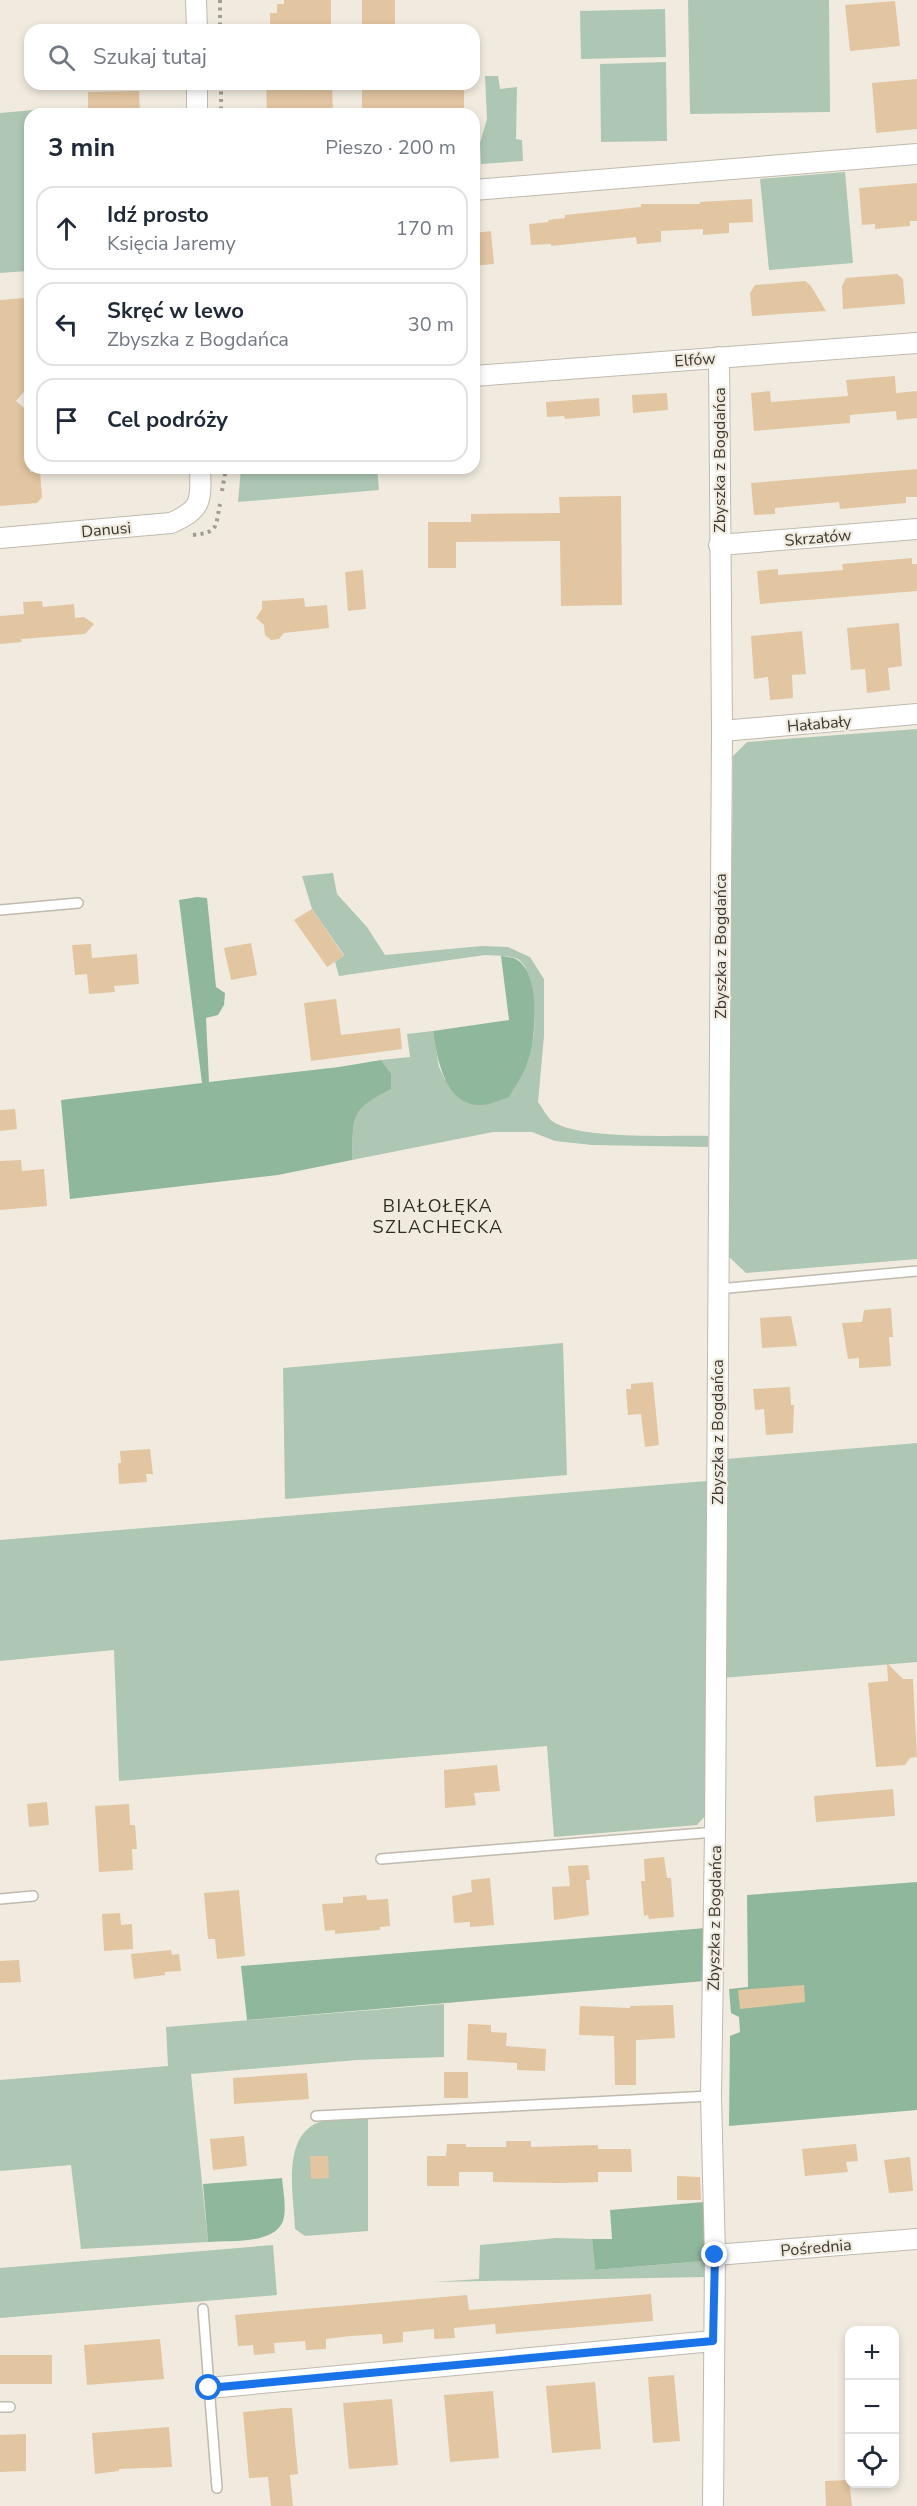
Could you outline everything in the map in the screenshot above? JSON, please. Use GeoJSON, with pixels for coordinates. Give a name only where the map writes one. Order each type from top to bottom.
{"type":"FeatureCollection","features":[{"type":"Feature","properties":{"kind":"street"},"geometry":{"type":"LineString","coordinates":[[196,0],[196,24]]}},
{"type":"Feature","properties":{"kind":"street"},"geometry":{"type":"LineString","coordinates":[[197,90],[197,108]]}},
{"type":"Feature","properties":{"kind":"street"},"geometry":{"type":"LineString","coordinates":[[480,190],[917,154]]}},
{"type":"Feature","properties":{"kind":"street","name":"Elfów"},"geometry":{"type":"LineString","coordinates":[[480,376],[917,343]]}},
{"type":"Feature","properties":{"kind":"street","name":"Zbyszka z Bogdańca"},"geometry":{"type":"LineString","coordinates":[[713,2506],[715,2255],[711,2096],[715,1832],[722,731],[719,357]]}},
{"type":"Feature","properties":{"kind":"street","name":"Danusi"},"geometry":{"type":"LineString","coordinates":[[0,538],[171,523],[189,515],[201,498],[200,474]]}},
{"type":"Feature","properties":{"kind":"street","name":"Skrzatów"},"geometry":{"type":"LineString","coordinates":[[719,545],[917,529]]}},
{"type":"Feature","properties":{"kind":"street","name":"Hałabały"},"geometry":{"type":"LineString","coordinates":[[722,731],[917,714]]}},
{"type":"Feature","properties":{"kind":"street","name":"Pośrednia"},"geometry":{"type":"LineString","coordinates":[[715,2255],[917,2239]]}},
{"type":"Feature","properties":{"kind":"street"},"geometry":{"type":"LineString","coordinates":[[209,2388],[713,2341]]}},
{"type":"Feature","properties":{"kind":"lane"},"geometry":{"type":"LineString","coordinates":[[0,910],[78,903]]}},
{"type":"Feature","properties":{"kind":"lane"},"geometry":{"type":"LineString","coordinates":[[718,1289],[917,1271]]}},
{"type":"Feature","properties":{"kind":"lane"},"geometry":{"type":"LineString","coordinates":[[381,1858],[715,1832]]}},
{"type":"Feature","properties":{"kind":"lane"},"geometry":{"type":"LineString","coordinates":[[0,1899],[33,1896]]}},
{"type":"Feature","properties":{"kind":"lane"},"geometry":{"type":"LineString","coordinates":[[315,2116],[711,2096]]}},
{"type":"Feature","properties":{"kind":"lane"},"geometry":{"type":"LineString","coordinates":[[203,2309],[217,2488]]}},
{"type":"Feature","properties":{"kind":"path"},"geometry":{"type":"LineString","coordinates":[[220,0],[220,24]]}},
{"type":"Feature","properties":{"kind":"path"},"geometry":{"type":"LineString","coordinates":[[221,90],[221,108]]}},
{"type":"Feature","properties":{"kind":"green space"},"geometry":{"type":"Polygon","coordinates":[[[688,0],[829,0],[830,112],[690,114],[688,0]]]}},
{"type":"Feature","properties":{"kind":"green space"},"geometry":{"type":"Polygon","coordinates":[[[665,9],[666,57],[581,59],[580,11],[665,9]]]}},
{"type":"Feature","properties":{"kind":"green space"},"geometry":{"type":"Polygon","coordinates":[[[666,62],[667,141],[601,142],[600,64],[666,62]]]}},
{"type":"Feature","properties":{"kind":"green space"},"geometry":{"type":"Polygon","coordinates":[[[485,76],[498,76],[500,89],[517,87],[516,139],[522,140],[523,161],[481,164],[480,143],[487,119],[485,76]]]}},
{"type":"Feature","properties":{"kind":"green space"},"geometry":{"type":"Polygon","coordinates":[[[24,111],[24,271],[0,273],[0,113],[24,111]]]}},
{"type":"Feature","properties":{"kind":"green space"},"geometry":{"type":"Polygon","coordinates":[[[845,172],[853,263],[769,270],[760,179],[845,172]]]}},
{"type":"Feature","properties":{"kind":"green space"},"geometry":{"type":"Polygon","coordinates":[[[240,474],[378,474],[379,490],[238,502],[240,474]]]}},
{"type":"Feature","properties":{"kind":"green space"},"geometry":{"type":"Polygon","coordinates":[[[917,729],[917,1259],[746,1273],[728,1256],[733,756],[747,742],[917,729]]]}},
{"type":"Feature","properties":{"kind":"green space"},"geometry":{"type":"Polygon","coordinates":[[[333,873],[337,894],[367,927],[385,955],[482,946],[508,947],[530,957],[544,979],[544,1036],[538,1102],[552,1121],[565,1127],[604,1134],[708,1136],[708,1147],[592,1145],[555,1141],[532,1132],[493,1132],[352,1160],[356,1116],[367,1102],[391,1088],[391,1073],[381,1060],[410,1057],[407,1034],[433,1031],[439,1067],[445,1080],[527,1064],[535,1015],[528,972],[518,959],[511,957],[485,955],[339,976],[335,962],[344,955],[312,909],[302,876],[333,873]]]}},
{"type":"Feature","properties":{"kind":"green space"},"geometry":{"type":"Polygon","coordinates":[[[207,898],[216,987],[225,993],[224,1005],[218,1015],[206,1018],[209,1082],[381,1060],[391,1073],[391,1089],[367,1103],[356,1116],[352,1160],[278,1175],[70,1199],[61,1100],[202,1083],[179,900],[207,898]]]}},
{"type":"Feature","properties":{"kind":"green space"},"geometry":{"type":"Polygon","coordinates":[[[501,956],[519,961],[526,969],[531,981],[535,1010],[533,1040],[525,1068],[509,1097],[478,1105],[466,1102],[450,1088],[440,1065],[433,1031],[509,1020],[501,956]]]}},
{"type":"Feature","properties":{"kind":"green space"},"geometry":{"type":"Polygon","coordinates":[[[563,1343],[567,1475],[285,1499],[283,1368],[563,1343]]]}},
{"type":"Feature","properties":{"kind":"green space"},"geometry":{"type":"Polygon","coordinates":[[[917,1443],[917,1662],[721,1678],[726,1459],[917,1443]]]}},
{"type":"Feature","properties":{"kind":"green space"},"geometry":{"type":"Polygon","coordinates":[[[707,1481],[707,1814],[697,1825],[554,1837],[547,1746],[119,1781],[114,1650],[0,1661],[0,1540],[707,1481]]]}},
{"type":"Feature","properties":{"kind":"green space"},"geometry":{"type":"Polygon","coordinates":[[[917,1882],[917,2110],[729,2126],[730,2036],[740,2032],[739,2017],[731,2013],[729,1989],[748,1987],[747,1895],[917,1882]]]}},
{"type":"Feature","properties":{"kind":"green space"},"geometry":{"type":"Polygon","coordinates":[[[706,1928],[705,1981],[247,2020],[241,1966],[706,1928]]]}},
{"type":"Feature","properties":{"kind":"green space"},"geometry":{"type":"Polygon","coordinates":[[[444,2004],[444,2057],[357,2060],[191,2074],[208,2242],[81,2249],[71,2165],[0,2171],[0,2080],[168,2066],[166,2027],[444,2004]]]}},
{"type":"Feature","properties":{"kind":"green space"},"geometry":{"type":"Polygon","coordinates":[[[368,2117],[368,2231],[305,2236],[295,2229],[292,2170],[298,2142],[306,2131],[317,2123],[335,2119],[368,2117]]]}},
{"type":"Feature","properties":{"kind":"green space"},"geometry":{"type":"Polygon","coordinates":[[[282,2178],[285,2211],[278,2229],[261,2238],[208,2242],[203,2184],[282,2178]]]}},
{"type":"Feature","properties":{"kind":"green space"},"geometry":{"type":"Polygon","coordinates":[[[704,2202],[704,2261],[595,2270],[592,2239],[612,2239],[610,2210],[704,2202]]]}},
{"type":"Feature","properties":{"kind":"green space"},"geometry":{"type":"Polygon","coordinates":[[[556,2238],[592,2239],[595,2270],[704,2261],[704,2277],[434,2282],[479,2279],[480,2245],[556,2238]]]}},
{"type":"Feature","properties":{"kind":"green space"},"geometry":{"type":"Polygon","coordinates":[[[273,2245],[277,2295],[0,2318],[0,2268],[273,2245]]]}},
{"type":"Feature","properties":{"kind":"building"},"geometry":{"type":"Polygon","coordinates":[[[284,0],[331,0],[331,24],[270,24],[270,13],[277,13],[277,4],[284,4],[284,0]]]}},
{"type":"Feature","properties":{"kind":"building"},"geometry":{"type":"Polygon","coordinates":[[[362,0],[395,0],[395,24],[362,24],[362,0]]]}},
{"type":"Feature","properties":{"kind":"building"},"geometry":{"type":"Polygon","coordinates":[[[895,1],[900,46],[850,51],[845,5],[895,1]]]}},
{"type":"Feature","properties":{"kind":"building"},"geometry":{"type":"Polygon","coordinates":[[[917,79],[917,129],[876,133],[872,83],[917,79]]]}},
{"type":"Feature","properties":{"kind":"building"},"geometry":{"type":"Polygon","coordinates":[[[266,90],[332,90],[333,108],[267,108],[266,90]]]}},
{"type":"Feature","properties":{"kind":"building"},"geometry":{"type":"Polygon","coordinates":[[[362,90],[464,90],[464,108],[362,108],[362,90]]]}},
{"type":"Feature","properties":{"kind":"building"},"geometry":{"type":"Polygon","coordinates":[[[139,91],[140,108],[88,108],[88,92],[139,91]]]}},
{"type":"Feature","properties":{"kind":"building"},"geometry":{"type":"Polygon","coordinates":[[[917,183],[917,221],[910,221],[910,226],[875,229],[875,224],[862,225],[859,188],[917,183]]]}},
{"type":"Feature","properties":{"kind":"building"},"geometry":{"type":"Polygon","coordinates":[[[752,199],[753,222],[729,223],[729,233],[703,235],[703,229],[661,231],[661,242],[637,244],[636,237],[551,246],[551,244],[531,245],[529,224],[565,218],[565,215],[641,207],[641,204],[700,204],[700,202],[752,199]]]}},
{"type":"Feature","properties":{"kind":"building"},"geometry":{"type":"Polygon","coordinates":[[[491,231],[494,264],[480,265],[480,232],[491,231]]]}},
{"type":"Feature","properties":{"kind":"building"},"geometry":{"type":"Polygon","coordinates":[[[897,274],[903,279],[905,304],[843,309],[842,286],[846,278],[897,274]]]}},
{"type":"Feature","properties":{"kind":"building"},"geometry":{"type":"Polygon","coordinates":[[[805,281],[811,286],[826,311],[752,316],[750,293],[755,285],[805,281]]]}},
{"type":"Feature","properties":{"kind":"building"},"geometry":{"type":"Polygon","coordinates":[[[24,298],[24,392],[16,401],[24,408],[24,474],[40,474],[42,497],[37,503],[0,506],[0,300],[24,298]]]}},
{"type":"Feature","properties":{"kind":"building"},"geometry":{"type":"Polygon","coordinates":[[[895,376],[896,393],[917,391],[917,418],[897,420],[896,411],[850,415],[850,423],[754,431],[751,393],[770,391],[771,402],[848,396],[846,380],[895,376]]]}},
{"type":"Feature","properties":{"kind":"building"},"geometry":{"type":"Polygon","coordinates":[[[667,393],[668,410],[633,413],[632,395],[667,393]]]}},
{"type":"Feature","properties":{"kind":"building"},"geometry":{"type":"Polygon","coordinates":[[[599,398],[600,416],[565,419],[564,416],[547,417],[546,402],[599,398]]]}},
{"type":"Feature","properties":{"kind":"building"},"geometry":{"type":"Polygon","coordinates":[[[917,469],[917,497],[906,497],[906,503],[840,509],[839,502],[775,508],[775,514],[754,515],[751,483],[917,469]]]}},
{"type":"Feature","properties":{"kind":"building"},"geometry":{"type":"Polygon","coordinates":[[[621,496],[622,605],[561,606],[560,541],[456,542],[456,568],[428,568],[428,522],[471,522],[471,514],[560,513],[559,497],[621,496]]]}},
{"type":"Feature","properties":{"kind":"building"},"geometry":{"type":"Polygon","coordinates":[[[912,558],[912,564],[917,564],[917,591],[760,604],[757,571],[778,569],[778,575],[843,570],[842,564],[912,558]]]}},
{"type":"Feature","properties":{"kind":"building"},"geometry":{"type":"Polygon","coordinates":[[[363,570],[366,609],[348,611],[345,572],[363,570]]]}},
{"type":"Feature","properties":{"kind":"building"},"geometry":{"type":"Polygon","coordinates":[[[304,598],[305,607],[327,605],[329,628],[284,633],[279,639],[271,640],[265,635],[264,625],[256,618],[262,609],[262,601],[304,598]]]}},
{"type":"Feature","properties":{"kind":"building"},"geometry":{"type":"Polygon","coordinates":[[[42,601],[43,607],[74,604],[75,618],[84,617],[94,624],[85,634],[21,639],[22,642],[0,644],[0,616],[24,614],[23,602],[42,601]]]}},
{"type":"Feature","properties":{"kind":"building"},"geometry":{"type":"Polygon","coordinates":[[[899,623],[902,666],[888,668],[890,690],[867,693],[865,669],[851,670],[847,628],[899,623]]]}},
{"type":"Feature","properties":{"kind":"building"},"geometry":{"type":"Polygon","coordinates":[[[802,631],[806,674],[792,675],[793,698],[770,700],[768,677],[754,679],[751,636],[802,631]]]}},
{"type":"Feature","properties":{"kind":"building"},"geometry":{"type":"Polygon","coordinates":[[[312,909],[344,956],[327,967],[294,920],[312,909]]]}},
{"type":"Feature","properties":{"kind":"building"},"geometry":{"type":"Polygon","coordinates":[[[251,943],[257,975],[231,980],[224,948],[251,943]]]}},
{"type":"Feature","properties":{"kind":"building"},"geometry":{"type":"Polygon","coordinates":[[[91,944],[92,958],[137,954],[139,984],[114,986],[115,992],[89,994],[87,974],[75,975],[72,945],[91,944]]]}},
{"type":"Feature","properties":{"kind":"building"},"geometry":{"type":"Polygon","coordinates":[[[336,999],[341,1035],[400,1028],[402,1049],[311,1061],[304,1003],[336,999]]]}},
{"type":"Feature","properties":{"kind":"building"},"geometry":{"type":"Polygon","coordinates":[[[15,1109],[17,1129],[0,1131],[0,1110],[15,1109]]]}},
{"type":"Feature","properties":{"kind":"building"},"geometry":{"type":"Polygon","coordinates":[[[21,1160],[22,1171],[44,1169],[47,1206],[0,1210],[0,1161],[21,1160]]]}},
{"type":"Feature","properties":{"kind":"building"},"geometry":{"type":"Polygon","coordinates":[[[891,1308],[893,1337],[889,1337],[891,1366],[859,1368],[859,1358],[848,1359],[842,1323],[862,1322],[864,1310],[891,1308]]]}},
{"type":"Feature","properties":{"kind":"building"},"geometry":{"type":"Polygon","coordinates":[[[791,1316],[797,1346],[762,1348],[760,1318],[791,1316]]]}},
{"type":"Feature","properties":{"kind":"building"},"geometry":{"type":"Polygon","coordinates":[[[653,1382],[659,1445],[645,1447],[641,1414],[628,1415],[626,1389],[631,1389],[631,1384],[653,1382]]]}},
{"type":"Feature","properties":{"kind":"building"},"geometry":{"type":"Polygon","coordinates":[[[790,1387],[791,1405],[794,1405],[793,1433],[766,1435],[764,1409],[755,1410],[753,1389],[790,1387]]]}},
{"type":"Feature","properties":{"kind":"building"},"geometry":{"type":"Polygon","coordinates":[[[150,1449],[153,1474],[146,1474],[147,1482],[119,1484],[120,1451],[150,1449]]]}},
{"type":"Feature","properties":{"kind":"building"},"geometry":{"type":"Polygon","coordinates":[[[887,1663],[903,1679],[913,1679],[917,1757],[910,1758],[905,1765],[876,1767],[868,1683],[888,1681],[887,1663]]]}},
{"type":"Feature","properties":{"kind":"building"},"geometry":{"type":"Polygon","coordinates":[[[497,1765],[500,1791],[474,1793],[476,1805],[445,1808],[444,1770],[497,1765]]]}},
{"type":"Feature","properties":{"kind":"building"},"geometry":{"type":"Polygon","coordinates":[[[893,1789],[895,1816],[816,1822],[814,1796],[893,1789]]]}},
{"type":"Feature","properties":{"kind":"building"},"geometry":{"type":"Polygon","coordinates":[[[47,1802],[49,1825],[29,1827],[27,1804],[47,1802]]]}},
{"type":"Feature","properties":{"kind":"building"},"geometry":{"type":"Polygon","coordinates":[[[129,1804],[130,1825],[135,1825],[137,1849],[132,1849],[133,1870],[99,1872],[95,1806],[129,1804]]]}},
{"type":"Feature","properties":{"kind":"building"},"geometry":{"type":"Polygon","coordinates":[[[664,1857],[667,1878],[671,1878],[674,1917],[649,1919],[648,1915],[644,1916],[641,1881],[645,1881],[644,1859],[664,1857]]]}},
{"type":"Feature","properties":{"kind":"building"},"geometry":{"type":"Polygon","coordinates":[[[588,1865],[590,1880],[586,1880],[589,1915],[554,1920],[552,1887],[570,1886],[568,1866],[588,1865]]]}},
{"type":"Feature","properties":{"kind":"building"},"geometry":{"type":"Polygon","coordinates":[[[490,1878],[494,1925],[470,1927],[470,1922],[454,1923],[452,1896],[472,1892],[471,1880],[490,1878]]]}},
{"type":"Feature","properties":{"kind":"building"},"geometry":{"type":"Polygon","coordinates":[[[239,1890],[245,1956],[217,1959],[215,1939],[208,1939],[204,1893],[239,1890]]]}},
{"type":"Feature","properties":{"kind":"building"},"geometry":{"type":"Polygon","coordinates":[[[366,1895],[367,1900],[388,1899],[390,1926],[380,1927],[380,1930],[335,1934],[335,1930],[325,1931],[322,1904],[343,1903],[343,1897],[366,1895]]]}},
{"type":"Feature","properties":{"kind":"building"},"geometry":{"type":"Polygon","coordinates":[[[120,1913],[121,1925],[132,1924],[133,1949],[104,1951],[102,1914],[120,1913]]]}},
{"type":"Feature","properties":{"kind":"building"},"geometry":{"type":"Polygon","coordinates":[[[171,1950],[172,1955],[179,1954],[181,1971],[134,1979],[131,1954],[171,1950]]]}},
{"type":"Feature","properties":{"kind":"building"},"geometry":{"type":"Polygon","coordinates":[[[19,1960],[21,1982],[0,1983],[0,1961],[19,1960]]]}},
{"type":"Feature","properties":{"kind":"building"},"geometry":{"type":"Polygon","coordinates":[[[804,1985],[805,2002],[740,2009],[738,1990],[804,1985]]]}},
{"type":"Feature","properties":{"kind":"building"},"geometry":{"type":"Polygon","coordinates":[[[673,2005],[675,2038],[636,2040],[636,2085],[615,2085],[614,2036],[579,2035],[580,2006],[630,2008],[630,2006],[673,2005]]]}},
{"type":"Feature","properties":{"kind":"building"},"geometry":{"type":"Polygon","coordinates":[[[468,2024],[491,2025],[491,2032],[507,2033],[506,2046],[546,2049],[545,2071],[517,2070],[517,2063],[467,2060],[468,2024]]]}},
{"type":"Feature","properties":{"kind":"building"},"geometry":{"type":"Polygon","coordinates":[[[444,2072],[468,2072],[468,2098],[444,2098],[444,2072]]]}},
{"type":"Feature","properties":{"kind":"building"},"geometry":{"type":"Polygon","coordinates":[[[307,2073],[309,2099],[234,2104],[233,2078],[307,2073]]]}},
{"type":"Feature","properties":{"kind":"building"},"geometry":{"type":"Polygon","coordinates":[[[244,2136],[247,2166],[213,2170],[210,2139],[244,2136]]]}},
{"type":"Feature","properties":{"kind":"building"},"geometry":{"type":"Polygon","coordinates":[[[506,2141],[531,2141],[531,2147],[598,2145],[598,2149],[631,2149],[632,2172],[598,2172],[598,2182],[559,2183],[493,2182],[493,2172],[459,2172],[459,2186],[427,2186],[427,2156],[446,2156],[447,2144],[466,2144],[466,2147],[506,2147],[506,2141]]]}},
{"type":"Feature","properties":{"kind":"building"},"geometry":{"type":"Polygon","coordinates":[[[856,2144],[858,2161],[846,2162],[848,2172],[805,2176],[802,2149],[856,2144]]]}},
{"type":"Feature","properties":{"kind":"building"},"geometry":{"type":"Polygon","coordinates":[[[310,2156],[328,2156],[329,2178],[311,2179],[310,2156]]]}},
{"type":"Feature","properties":{"kind":"building"},"geometry":{"type":"Polygon","coordinates":[[[910,2157],[913,2191],[889,2193],[884,2160],[910,2157]]]}},
{"type":"Feature","properties":{"kind":"building"},"geometry":{"type":"Polygon","coordinates":[[[677,2176],[700,2177],[701,2200],[677,2200],[677,2176]]]}},
{"type":"Feature","properties":{"kind":"building"},"geometry":{"type":"Polygon","coordinates":[[[651,2294],[653,2321],[496,2334],[495,2324],[454,2328],[455,2338],[434,2339],[434,2329],[403,2332],[403,2342],[383,2344],[382,2334],[351,2336],[326,2339],[326,2349],[306,2350],[305,2341],[274,2343],[275,2353],[254,2355],[253,2345],[238,2346],[235,2315],[467,2295],[469,2310],[651,2294]]]}},
{"type":"Feature","properties":{"kind":"building"},"geometry":{"type":"Polygon","coordinates":[[[160,2339],[164,2379],[87,2385],[84,2345],[160,2339]]]}},
{"type":"Feature","properties":{"kind":"building"},"geometry":{"type":"Polygon","coordinates":[[[0,2355],[52,2355],[52,2384],[0,2384],[0,2355]]]}},
{"type":"Feature","properties":{"kind":"building"},"geometry":{"type":"Polygon","coordinates":[[[674,2375],[680,2441],[653,2443],[648,2377],[674,2375]]]}},
{"type":"Feature","properties":{"kind":"building"},"geometry":{"type":"Polygon","coordinates":[[[595,2382],[601,2449],[552,2453],[546,2386],[595,2382]]]}},
{"type":"Feature","properties":{"kind":"building"},"geometry":{"type":"Polygon","coordinates":[[[493,2391],[499,2458],[450,2462],[444,2395],[493,2391]]]}},
{"type":"Feature","properties":{"kind":"building"},"geometry":{"type":"Polygon","coordinates":[[[392,2399],[398,2465],[349,2469],[343,2403],[392,2399]]]}},
{"type":"Feature","properties":{"kind":"building"},"geometry":{"type":"Polygon","coordinates":[[[292,2408],[298,2474],[290,2475],[293,2506],[271,2506],[268,2477],[249,2478],[243,2412],[292,2408]]]}},
{"type":"Feature","properties":{"kind":"building"},"geometry":{"type":"Polygon","coordinates":[[[169,2427],[172,2467],[119,2469],[119,2471],[95,2474],[92,2433],[169,2427]]]}},
{"type":"Feature","properties":{"kind":"building"},"geometry":{"type":"Polygon","coordinates":[[[26,2434],[26,2471],[0,2472],[0,2435],[26,2434]]]}},
{"type":"Feature","properties":{"kind":"building"},"geometry":{"type":"Polygon","coordinates":[[[845,2480],[845,2488],[850,2488],[852,2506],[826,2506],[825,2481],[845,2480]]]}},
{"type":"Feature","properties":{"kind":"district","name":"BIAŁOŁĘKA SZLACHECKA"},"geometry":{"type":"Point","coordinates":[438,1216]}},
{"type":"Feature","properties":{"kind":"route"},"geometry":{"type":"LineString","coordinates":[[209,2388],[713,2341],[715,2255]]}}]}
